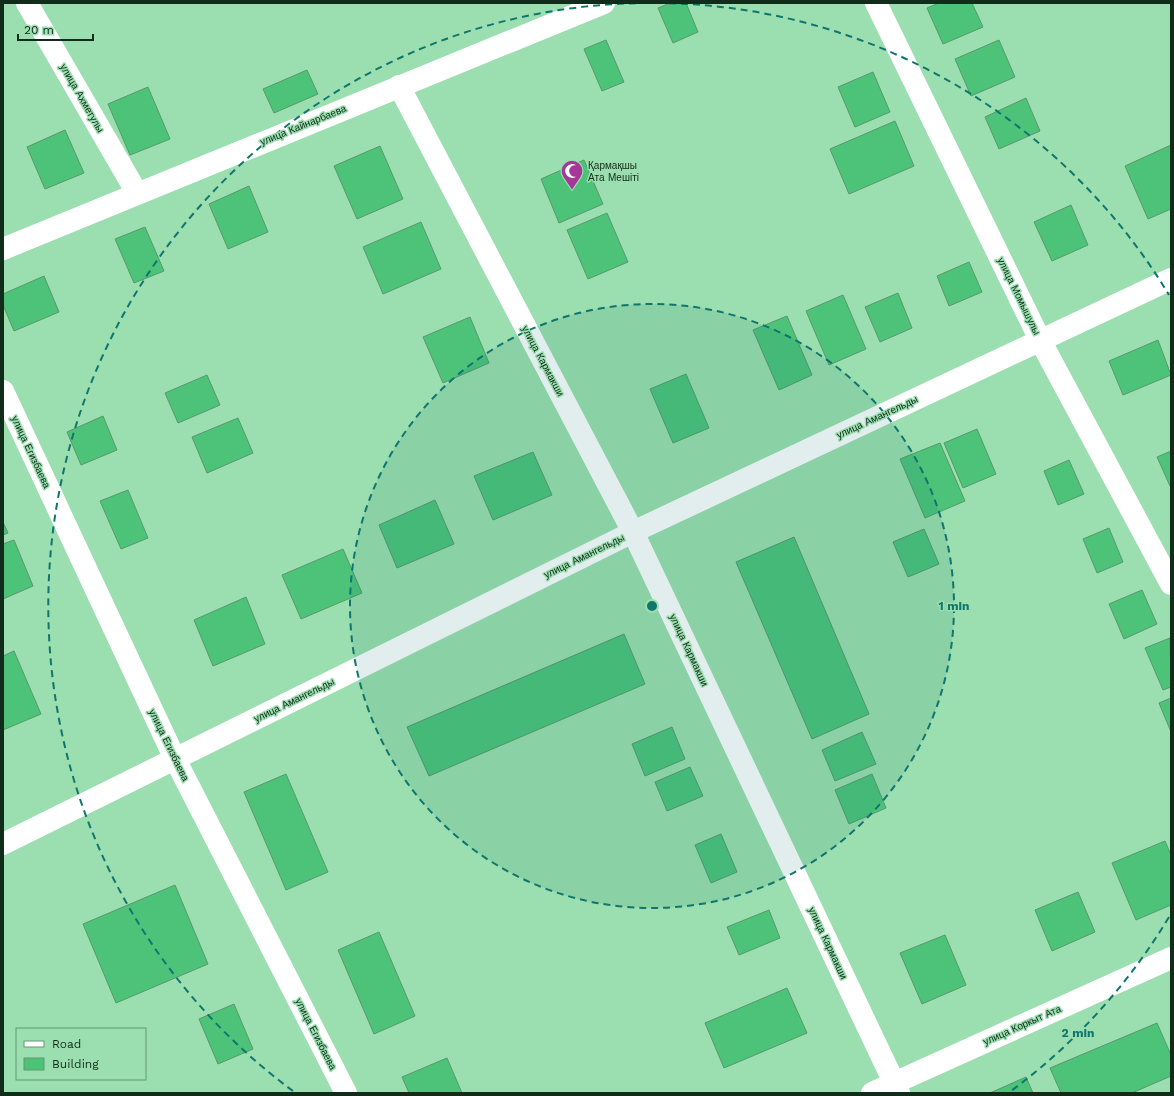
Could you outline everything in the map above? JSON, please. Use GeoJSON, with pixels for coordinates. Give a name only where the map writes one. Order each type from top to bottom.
{"type":"FeatureCollection","features":[{"type":"Feature","properties":{"kind":"street","name":"улица Ахметулы"},"geometry":{"type":"LineString","coordinates":[[27,3],[137,193]]}},
{"type":"Feature","properties":{"kind":"street","name":"улица Кайнарбаева"},"geometry":{"type":"LineString","coordinates":[[3,249],[604,3]]}},
{"type":"Feature","properties":{"kind":"street","name":"улица Момышулы"},"geometry":{"type":"LineString","coordinates":[[876,3],[1040,340],[1171,584]]}},
{"type":"Feature","properties":{"kind":"street","name":"улица Кармакши"},"geometry":{"type":"LineString","coordinates":[[399,86],[633,532],[897,1088]]}},
{"type":"Feature","properties":{"kind":"street","name":"улица Амангельды"},"geometry":{"type":"LineString","coordinates":[[3,844],[633,532],[1171,279]]}},
{"type":"Feature","properties":{"kind":"street","name":"улица Егизбаева"},"geometry":{"type":"LineString","coordinates":[[3,392],[175,759],[346,1093]]}},
{"type":"Feature","properties":{"kind":"street","name":"улица Коркыт Ата"},"geometry":{"type":"LineString","coordinates":[[872,1093],[897,1088],[1171,958]]}},
{"type":"Feature","properties":{"kind":"building"},"geometry":{"type":"Polygon","coordinates":[[[670,3],[686,3],[698,32],[673,43],[658,8],[670,3]]]}},
{"type":"Feature","properties":{"kind":"building"},"geometry":{"type":"Polygon","coordinates":[[[939,3],[972,3],[983,27],[943,44],[927,8],[939,3]]]}},
{"type":"Feature","properties":{"kind":"building"},"geometry":{"type":"Polygon","coordinates":[[[606,40],[624,82],[602,91],[584,49],[606,40]]]}},
{"type":"Feature","properties":{"kind":"building"},"geometry":{"type":"Polygon","coordinates":[[[999,40],[1015,77],[971,96],[955,59],[999,40]]]}},
{"type":"Feature","properties":{"kind":"building"},"geometry":{"type":"Polygon","coordinates":[[[307,70],[318,94],[274,113],[263,89],[307,70]]]}},
{"type":"Feature","properties":{"kind":"building"},"geometry":{"type":"Polygon","coordinates":[[[873,72],[890,112],[855,127],[838,87],[873,72]]]}},
{"type":"Feature","properties":{"kind":"building"},"geometry":{"type":"Polygon","coordinates":[[[148,87],[170,139],[130,155],[108,104],[148,87]]]}},
{"type":"Feature","properties":{"kind":"building"},"geometry":{"type":"Polygon","coordinates":[[[1026,98],[1040,131],[999,149],[985,117],[1026,98]]]}},
{"type":"Feature","properties":{"kind":"building"},"geometry":{"type":"Polygon","coordinates":[[[895,121],[914,166],[849,194],[830,149],[895,121]]]}},
{"type":"Feature","properties":{"kind":"building"},"geometry":{"type":"Polygon","coordinates":[[[65,130],[84,173],[45,189],[27,147],[65,130]]]}},
{"type":"Feature","properties":{"kind":"building"},"geometry":{"type":"Polygon","coordinates":[[[1171,145],[1171,209],[1148,219],[1125,166],[1171,145]]]}},
{"type":"Feature","properties":{"kind":"building"},"geometry":{"type":"Polygon","coordinates":[[[380,146],[403,199],[357,219],[334,166],[380,146]]]}},
{"type":"Feature","properties":{"kind":"building","name":"Қармақшы Ата Мешіті"},"geometry":{"type":"Polygon","coordinates":[[[584,160],[603,204],[559,223],[541,179],[584,160]]]}},
{"type":"Feature","properties":{"kind":"building"},"geometry":{"type":"Polygon","coordinates":[[[249,186],[268,232],[228,249],[209,204],[249,186]]]}},
{"type":"Feature","properties":{"kind":"building"},"geometry":{"type":"Polygon","coordinates":[[[1071,205],[1088,245],[1052,261],[1034,222],[1071,205]]]}},
{"type":"Feature","properties":{"kind":"building"},"geometry":{"type":"Polygon","coordinates":[[[607,213],[628,262],[588,279],[567,230],[607,213]]]}},
{"type":"Feature","properties":{"kind":"building"},"geometry":{"type":"Polygon","coordinates":[[[421,222],[441,269],[383,294],[363,247],[421,222]]]}},
{"type":"Feature","properties":{"kind":"building"},"geometry":{"type":"Polygon","coordinates":[[[145,227],[164,271],[134,283],[115,239],[145,227]]]}},
{"type":"Feature","properties":{"kind":"building"},"geometry":{"type":"Polygon","coordinates":[[[969,262],[982,292],[949,306],[937,276],[969,262]]]}},
{"type":"Feature","properties":{"kind":"building"},"geometry":{"type":"Polygon","coordinates":[[[44,276],[59,312],[14,331],[3,305],[3,294],[44,276]]]}},
{"type":"Feature","properties":{"kind":"building"},"geometry":{"type":"Polygon","coordinates":[[[898,293],[912,328],[880,342],[865,307],[898,293]]]}},
{"type":"Feature","properties":{"kind":"building"},"geometry":{"type":"Polygon","coordinates":[[[843,295],[866,349],[829,365],[806,311],[843,295]]]}},
{"type":"Feature","properties":{"kind":"building"},"geometry":{"type":"Polygon","coordinates":[[[787,316],[812,375],[779,390],[753,330],[787,316]]]}},
{"type":"Feature","properties":{"kind":"building"},"geometry":{"type":"Polygon","coordinates":[[[470,317],[489,363],[443,383],[423,337],[470,317]]]}},
{"type":"Feature","properties":{"kind":"building"},"geometry":{"type":"Polygon","coordinates":[[[1158,340],[1171,375],[1123,395],[1109,361],[1158,340]]]}},
{"type":"Feature","properties":{"kind":"building"},"geometry":{"type":"Polygon","coordinates":[[[686,374],[709,428],[673,443],[650,389],[686,374]]]}},
{"type":"Feature","properties":{"kind":"building"},"geometry":{"type":"Polygon","coordinates":[[[207,375],[220,405],[178,423],[165,393],[207,375]]]}},
{"type":"Feature","properties":{"kind":"building"},"geometry":{"type":"Polygon","coordinates":[[[103,416],[117,450],[81,465],[67,432],[103,416]]]}},
{"type":"Feature","properties":{"kind":"building"},"geometry":{"type":"Polygon","coordinates":[[[238,418],[253,453],[207,473],[192,437],[238,418]]]}},
{"type":"Feature","properties":{"kind":"building"},"geometry":{"type":"Polygon","coordinates":[[[977,429],[996,474],[963,488],[944,443],[977,429]]]}},
{"type":"Feature","properties":{"kind":"building"},"geometry":{"type":"Polygon","coordinates":[[[940,443],[965,501],[925,518],[900,459],[940,443]]]}},
{"type":"Feature","properties":{"kind":"building"},"geometry":{"type":"Polygon","coordinates":[[[1171,451],[1171,486],[1170,486],[1157,457],[1171,451]]]}},
{"type":"Feature","properties":{"kind":"building"},"geometry":{"type":"Polygon","coordinates":[[[533,452],[552,495],[493,520],[474,476],[533,452]]]}},
{"type":"Feature","properties":{"kind":"building"},"geometry":{"type":"Polygon","coordinates":[[[1069,460],[1084,494],[1058,505],[1044,471],[1069,460]]]}},
{"type":"Feature","properties":{"kind":"building"},"geometry":{"type":"Polygon","coordinates":[[[128,490],[148,538],[121,549],[100,501],[128,490]]]}},
{"type":"Feature","properties":{"kind":"building"},"geometry":{"type":"Polygon","coordinates":[[[435,500],[454,544],[397,568],[379,525],[435,500]]]}},
{"type":"Feature","properties":{"kind":"building"},"geometry":{"type":"Polygon","coordinates":[[[3,522],[8,533],[3,535],[3,522]]]}},
{"type":"Feature","properties":{"kind":"building"},"geometry":{"type":"Polygon","coordinates":[[[1109,528],[1123,562],[1097,573],[1083,539],[1109,528]]]}},
{"type":"Feature","properties":{"kind":"building"},"geometry":{"type":"Polygon","coordinates":[[[924,529],[939,564],[908,577],[893,542],[924,529]]]}},
{"type":"Feature","properties":{"kind":"building"},"geometry":{"type":"Polygon","coordinates":[[[794,537],[869,714],[812,739],[736,562],[794,537]]]}},
{"type":"Feature","properties":{"kind":"building"},"geometry":{"type":"Polygon","coordinates":[[[14,540],[33,586],[3,599],[3,544],[14,540]]]}},
{"type":"Feature","properties":{"kind":"building"},"geometry":{"type":"Polygon","coordinates":[[[343,549],[362,593],[301,619],[282,575],[343,549]]]}},
{"type":"Feature","properties":{"kind":"building"},"geometry":{"type":"Polygon","coordinates":[[[1142,590],[1157,624],[1124,639],[1109,604],[1142,590]]]}},
{"type":"Feature","properties":{"kind":"building"},"geometry":{"type":"Polygon","coordinates":[[[246,597],[265,644],[213,666],[194,620],[246,597]]]}},
{"type":"Feature","properties":{"kind":"building"},"geometry":{"type":"Polygon","coordinates":[[[624,634],[645,684],[429,776],[407,727],[624,634]]]}},
{"type":"Feature","properties":{"kind":"building"},"geometry":{"type":"Polygon","coordinates":[[[1170,638],[1171,687],[1163,690],[1145,648],[1170,638]]]}},
{"type":"Feature","properties":{"kind":"building"},"geometry":{"type":"Polygon","coordinates":[[[14,651],[41,714],[3,730],[3,656],[14,651]]]}},
{"type":"Feature","properties":{"kind":"building"},"geometry":{"type":"Polygon","coordinates":[[[1171,698],[1171,732],[1159,703],[1171,698]]]}},
{"type":"Feature","properties":{"kind":"building"},"geometry":{"type":"Polygon","coordinates":[[[672,727],[685,759],[645,776],[632,744],[672,727]]]}},
{"type":"Feature","properties":{"kind":"building"},"geometry":{"type":"Polygon","coordinates":[[[862,732],[876,764],[835,781],[822,750],[862,732]]]}},
{"type":"Feature","properties":{"kind":"building"},"geometry":{"type":"Polygon","coordinates":[[[690,767],[703,796],[667,811],[655,782],[690,767]]]}},
{"type":"Feature","properties":{"kind":"building"},"geometry":{"type":"Polygon","coordinates":[[[286,774],[328,872],[286,890],[244,792],[286,774]]]}},
{"type":"Feature","properties":{"kind":"building"},"geometry":{"type":"Polygon","coordinates":[[[872,774],[886,808],[849,824],[835,790],[872,774]]]}},
{"type":"Feature","properties":{"kind":"building"},"geometry":{"type":"Polygon","coordinates":[[[721,834],[737,872],[711,883],[695,845],[721,834]]]}},
{"type":"Feature","properties":{"kind":"building"},"geometry":{"type":"Polygon","coordinates":[[[1165,841],[1171,855],[1171,905],[1136,920],[1112,863],[1165,841]]]}},
{"type":"Feature","properties":{"kind":"building"},"geometry":{"type":"Polygon","coordinates":[[[175,885],[208,964],[116,1003],[83,924],[175,885]]]}},
{"type":"Feature","properties":{"kind":"building"},"geometry":{"type":"Polygon","coordinates":[[[1078,892],[1095,932],[1052,951],[1035,910],[1078,892]]]}},
{"type":"Feature","properties":{"kind":"building"},"geometry":{"type":"Polygon","coordinates":[[[769,910],[780,938],[739,955],[727,927],[769,910]]]}},
{"type":"Feature","properties":{"kind":"building"},"geometry":{"type":"Polygon","coordinates":[[[379,932],[415,1016],[374,1034],[338,950],[379,932]]]}},
{"type":"Feature","properties":{"kind":"building"},"geometry":{"type":"Polygon","coordinates":[[[945,935],[966,985],[922,1004],[900,953],[945,935]]]}},
{"type":"Feature","properties":{"kind":"building"},"geometry":{"type":"Polygon","coordinates":[[[787,988],[807,1033],[724,1068],[705,1023],[787,988]]]}},
{"type":"Feature","properties":{"kind":"building"},"geometry":{"type":"Polygon","coordinates":[[[234,1004],[253,1049],[218,1064],[199,1019],[234,1004]]]}},
{"type":"Feature","properties":{"kind":"building"},"geometry":{"type":"Polygon","coordinates":[[[1157,1023],[1171,1055],[1171,1076],[1132,1093],[1061,1093],[1050,1068],[1157,1023]]]}},
{"type":"Feature","properties":{"kind":"building"},"geometry":{"type":"Polygon","coordinates":[[[447,1058],[462,1093],[409,1093],[402,1077],[447,1058]]]}},
{"type":"Feature","properties":{"kind":"building"},"geometry":{"type":"Polygon","coordinates":[[[1026,1077],[1033,1093],[990,1093],[1026,1077]]]}},
{"type":"Feature","properties":{"kind":"place","name":"Қармақшы Ата Мешіті"},"geometry":{"type":"Point","coordinates":[572,190]}}]}
